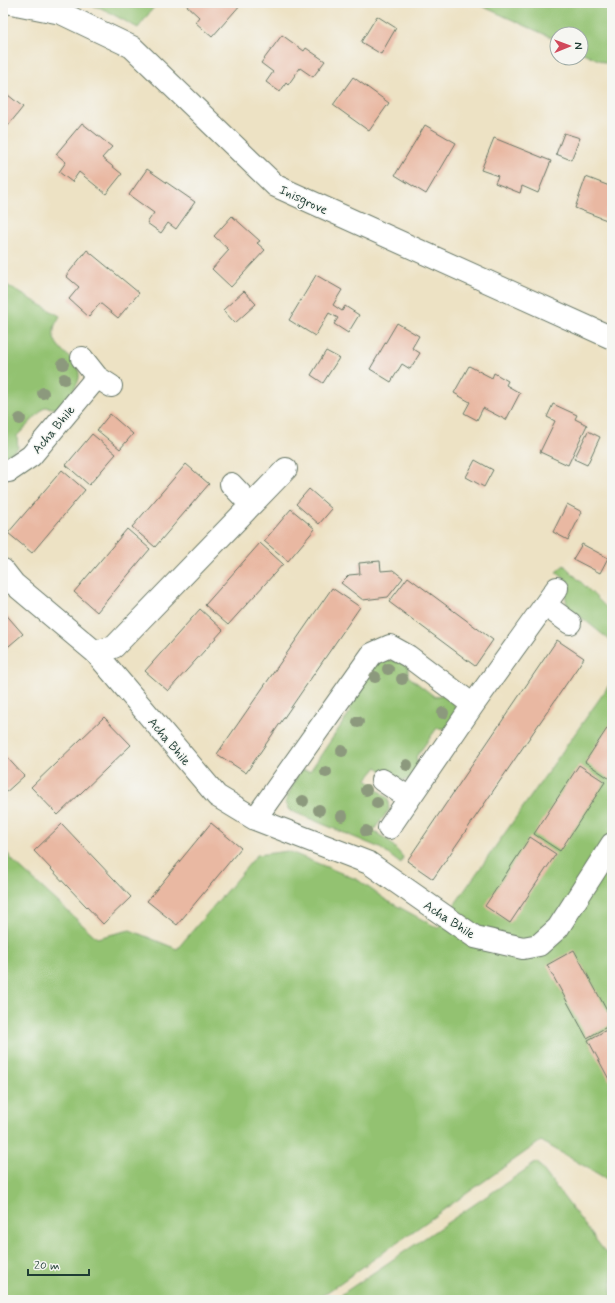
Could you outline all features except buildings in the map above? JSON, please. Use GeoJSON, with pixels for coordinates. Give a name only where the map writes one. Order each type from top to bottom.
{"type":"FeatureCollection","features":[{"type":"Feature","properties":{"kind":"street","name":"Inisgrove"},"geometry":{"type":"LineString","coordinates":[[11,3],[61,13],[132,47],[276,186],[612,338]]}},
{"type":"Feature","properties":{"kind":"street","name":"Acha Bhile"},"geometry":{"type":"LineString","coordinates":[[3,472],[8,471],[31,456],[104,381],[82,358]]}},
{"type":"Feature","properties":{"kind":"street"},"geometry":{"type":"LineString","coordinates":[[95,652],[114,648],[286,469]]}},
{"type":"Feature","properties":{"kind":"street"},"geometry":{"type":"LineString","coordinates":[[231,484],[251,505]]}},
{"type":"Feature","properties":{"kind":"street","name":"Acha Bhile"},"geometry":{"type":"LineString","coordinates":[[3,570],[14,584],[95,652],[217,796],[255,819],[369,863],[475,937],[522,948],[539,945],[558,928],[612,844]]}},
{"type":"Feature","properties":{"kind":"street"},"geometry":{"type":"LineString","coordinates":[[389,828],[473,705],[551,596],[570,623]]}},
{"type":"Feature","properties":{"kind":"street"},"geometry":{"type":"LineString","coordinates":[[255,819],[372,654],[390,646],[408,656],[473,705]]}},
{"type":"Feature","properties":{"kind":"street"},"geometry":{"type":"LineString","coordinates":[[382,780],[409,798]]}},
{"type":"Feature","properties":{"kind":"green space"},"geometry":{"type":"Polygon","coordinates":[[[81,3],[157,3],[138,28],[101,8],[81,3]]]}},
{"type":"Feature","properties":{"kind":"green space"},"geometry":{"type":"Polygon","coordinates":[[[475,3],[612,3],[612,66],[589,56],[589,26],[549,26],[549,36],[475,3]]]}},
{"type":"Feature","properties":{"kind":"green space"},"geometry":{"type":"Polygon","coordinates":[[[3,283],[60,316],[55,326],[54,337],[61,349],[76,365],[79,371],[79,378],[74,390],[59,409],[45,407],[17,436],[18,448],[3,458],[3,283]]]}},
{"type":"Feature","properties":{"kind":"green space"},"geometry":{"type":"Polygon","coordinates":[[[564,565],[612,613],[612,642],[567,606],[565,593],[571,584],[556,572],[564,565]]]}},
{"type":"Feature","properties":{"kind":"green space"},"geometry":{"type":"Polygon","coordinates":[[[386,660],[398,661],[408,667],[408,676],[435,697],[444,694],[453,702],[456,710],[455,719],[449,729],[437,728],[416,757],[419,767],[412,777],[398,780],[389,776],[377,767],[367,779],[388,798],[389,810],[373,831],[388,840],[403,857],[401,864],[380,848],[289,810],[285,802],[300,770],[310,771],[350,712],[348,701],[376,663],[386,660]]]}},
{"type":"Feature","properties":{"kind":"green space"},"geometry":{"type":"Polygon","coordinates":[[[612,681],[612,1182],[541,1141],[316,1300],[3,1300],[3,848],[14,862],[97,938],[130,930],[177,949],[257,855],[288,851],[358,880],[386,900],[438,928],[612,681]]]}},
{"type":"Feature","properties":{"kind":"green space"},"geometry":{"type":"Polygon","coordinates":[[[537,1162],[612,1261],[612,1300],[333,1300],[537,1162]]]}}]}
